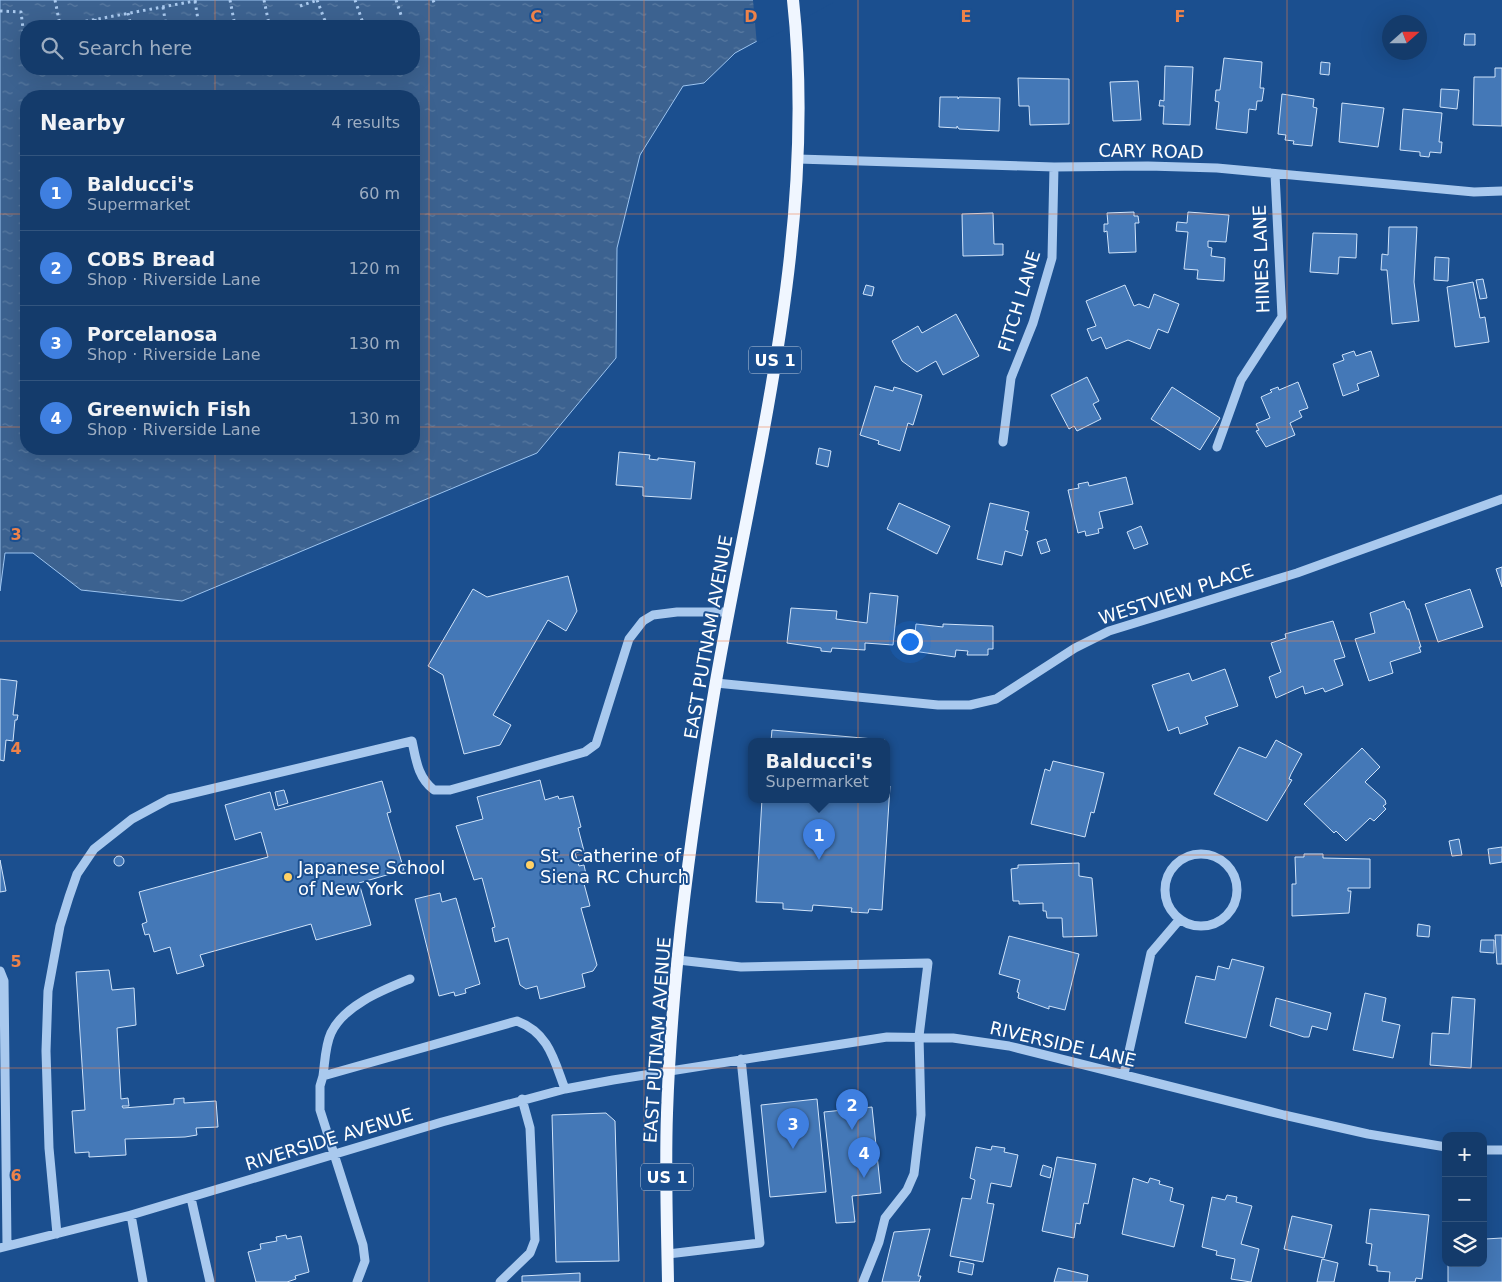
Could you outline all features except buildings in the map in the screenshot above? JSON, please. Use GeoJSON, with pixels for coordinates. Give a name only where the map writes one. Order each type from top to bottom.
{"type":"FeatureCollection","features":[{"type":"Feature","properties":{"kind":"main road","name":"EAST PUTNAM AVENUE"},"geometry":{"type":"LineString","coordinates":[[668,1282],[667,1117],[678,960],[689,860],[716,683],[762,441],[790,247],[798,159],[800,92],[793,0]]}},
{"type":"Feature","properties":{"kind":"street","name":"CARY ROAD"},"geometry":{"type":"LineString","coordinates":[[798,159],[1054,168],[1158,166],[1217,168],[1474,192],[1502,191]]}},
{"type":"Feature","properties":{"kind":"street","name":"FITCH LANE"},"geometry":{"type":"LineString","coordinates":[[1003,442],[1011,378],[1033,324],[1052,258],[1054,168]]}},
{"type":"Feature","properties":{"kind":"street","name":"HINES LANE"},"geometry":{"type":"LineString","coordinates":[[1217,447],[1241,380],[1282,317],[1274,174]]}},
{"type":"Feature","properties":{"kind":"street","name":"WESTVIEW PLACE"},"geometry":{"type":"LineString","coordinates":[[716,683],[938,705],[970,705],[996,699],[1075,648],[1109,631],[1297,573],[1502,499]]}},
{"type":"Feature","properties":{"kind":"street"},"geometry":{"type":"LineString","coordinates":[[58,1234],[49,1148],[46,1051],[48,991],[60,926],[67,904],[77,874],[94,849],[132,819],[169,799],[412,741],[418,768],[424,783],[434,790],[450,790],[585,752],[596,744],[629,639],[643,621],[653,615],[677,612],[729,612]]}},
{"type":"Feature","properties":{"kind":"street"},"geometry":{"type":"LineString","coordinates":[[1203,854],[1224,862],[1236,881],[1237,894],[1234,906],[1227,916],[1216,923],[1204,926],[1192,925],[1180,919],[1166,899],[1168,877],[1174,867],[1192,855],[1203,854]]}},
{"type":"Feature","properties":{"kind":"street"},"geometry":{"type":"LineString","coordinates":[[1124,1074],[1151,953],[1180,919]]}},
{"type":"Feature","properties":{"kind":"street"},"geometry":{"type":"LineString","coordinates":[[678,960],[741,967],[928,963],[919,1036],[921,1115],[914,1174],[907,1190],[885,1218],[879,1242],[863,1282]]}},
{"type":"Feature","properties":{"kind":"street"},"geometry":{"type":"LineString","coordinates":[[0,971],[4,981],[3,1247]]}},
{"type":"Feature","properties":{"kind":"street"},"geometry":{"type":"LineString","coordinates":[[357,1282],[365,1260],[364,1245],[320,1110],[320,1086],[324,1076],[331,1033],[346,1014],[380,992],[410,979]]}},
{"type":"Feature","properties":{"kind":"street"},"geometry":{"type":"LineString","coordinates":[[324,1076],[518,1022],[530,1026],[542,1036],[565,1089]]}},
{"type":"Feature","properties":{"kind":"street","name":"RIVERSIDE LANE"},"geometry":{"type":"LineString","coordinates":[[669,1072],[887,1037],[953,1038],[1009,1046],[1368,1134],[1442,1146]]}},
{"type":"Feature","properties":{"kind":"street"},"geometry":{"type":"LineString","coordinates":[[668,1254],[760,1242],[741,1059]]}},
{"type":"Feature","properties":{"kind":"street","name":"RIVERSIDE AVENUE"},"geometry":{"type":"LineString","coordinates":[[3,1247],[191,1198],[522,1099],[565,1089],[669,1072]]}},
{"type":"Feature","properties":{"kind":"street"},"geometry":{"type":"LineString","coordinates":[[500,1282],[530,1253],[534,1240],[530,1128],[522,1099]]}},
{"type":"Feature","properties":{"kind":"street"},"geometry":{"type":"LineString","coordinates":[[1487,1150],[1502,1150]]}},
{"type":"Feature","properties":{"kind":"street"},"geometry":{"type":"LineString","coordinates":[[191,1198],[210,1282]]}},
{"type":"Feature","properties":{"kind":"street"},"geometry":{"type":"LineString","coordinates":[[131,1215],[143,1282]]}},
{"type":"Feature","properties":{"kind":"path"},"geometry":{"type":"LineString","coordinates":[[55,0],[59,20]]}},
{"type":"Feature","properties":{"kind":"path"},"geometry":{"type":"LineString","coordinates":[[85,20],[197,0],[199,20]]}},
{"type":"Feature","properties":{"kind":"path"},"geometry":{"type":"LineString","coordinates":[[230,0],[234,20]]}},
{"type":"Feature","properties":{"kind":"path"},"geometry":{"type":"LineString","coordinates":[[264,0],[268,20]]}},
{"type":"Feature","properties":{"kind":"path"},"geometry":{"type":"LineString","coordinates":[[300,6],[318,0],[325,20]]}},
{"type":"Feature","properties":{"kind":"path"},"geometry":{"type":"LineString","coordinates":[[355,0],[362,20]]}},
{"type":"Feature","properties":{"kind":"path"},"geometry":{"type":"LineString","coordinates":[[396,0],[402,18]]}},
{"type":"Feature","properties":{"kind":"path"},"geometry":{"type":"LineString","coordinates":[[433,0],[435,5]]}},
{"type":"Feature","properties":{"kind":"path"},"geometry":{"type":"LineString","coordinates":[[163,7],[165,20]]}},
{"type":"Feature","properties":{"kind":"path"},"geometry":{"type":"LineString","coordinates":[[0,11],[22,12],[23,20]]}},
{"type":"Feature","properties":{"kind":"path"},"geometry":{"type":"LineString","coordinates":[[128,13],[129,20]]}},
{"type":"Feature","properties":{"kind":"water"},"geometry":{"type":"Polygon","coordinates":[[[0,0],[833,0],[735,53],[704,83],[683,86],[640,155],[617,248],[616,358],[537,453],[182,601],[81,590],[33,553],[5,553],[0,591],[0,0]]]}},
{"type":"Feature","properties":{"kind":"pier"},"geometry":{"type":"Polygon","coordinates":[[[753,0],[834,0],[834,2],[757,45],[753,0]]]}},
{"type":"Feature","properties":{"kind":"place","name":"Balducci's"},"geometry":{"type":"Point","coordinates":[819,860]}},
{"type":"Feature","properties":{"kind":"place","name":"St. Catherine of Siena RC Church"},"geometry":{"type":"Point","coordinates":[530,865]}},
{"type":"Feature","properties":{"kind":"place","name":"Japanese School of New York"},"geometry":{"type":"Point","coordinates":[288,877]}},
{"type":"Feature","properties":{"kind":"place","name":"COBS Bread"},"geometry":{"type":"Point","coordinates":[852,1130]}},
{"type":"Feature","properties":{"kind":"place","name":"Porcelanosa"},"geometry":{"type":"Point","coordinates":[793,1149]}},
{"type":"Feature","properties":{"kind":"place","name":"Greenwich Fish"},"geometry":{"type":"Point","coordinates":[864,1178]}}]}
